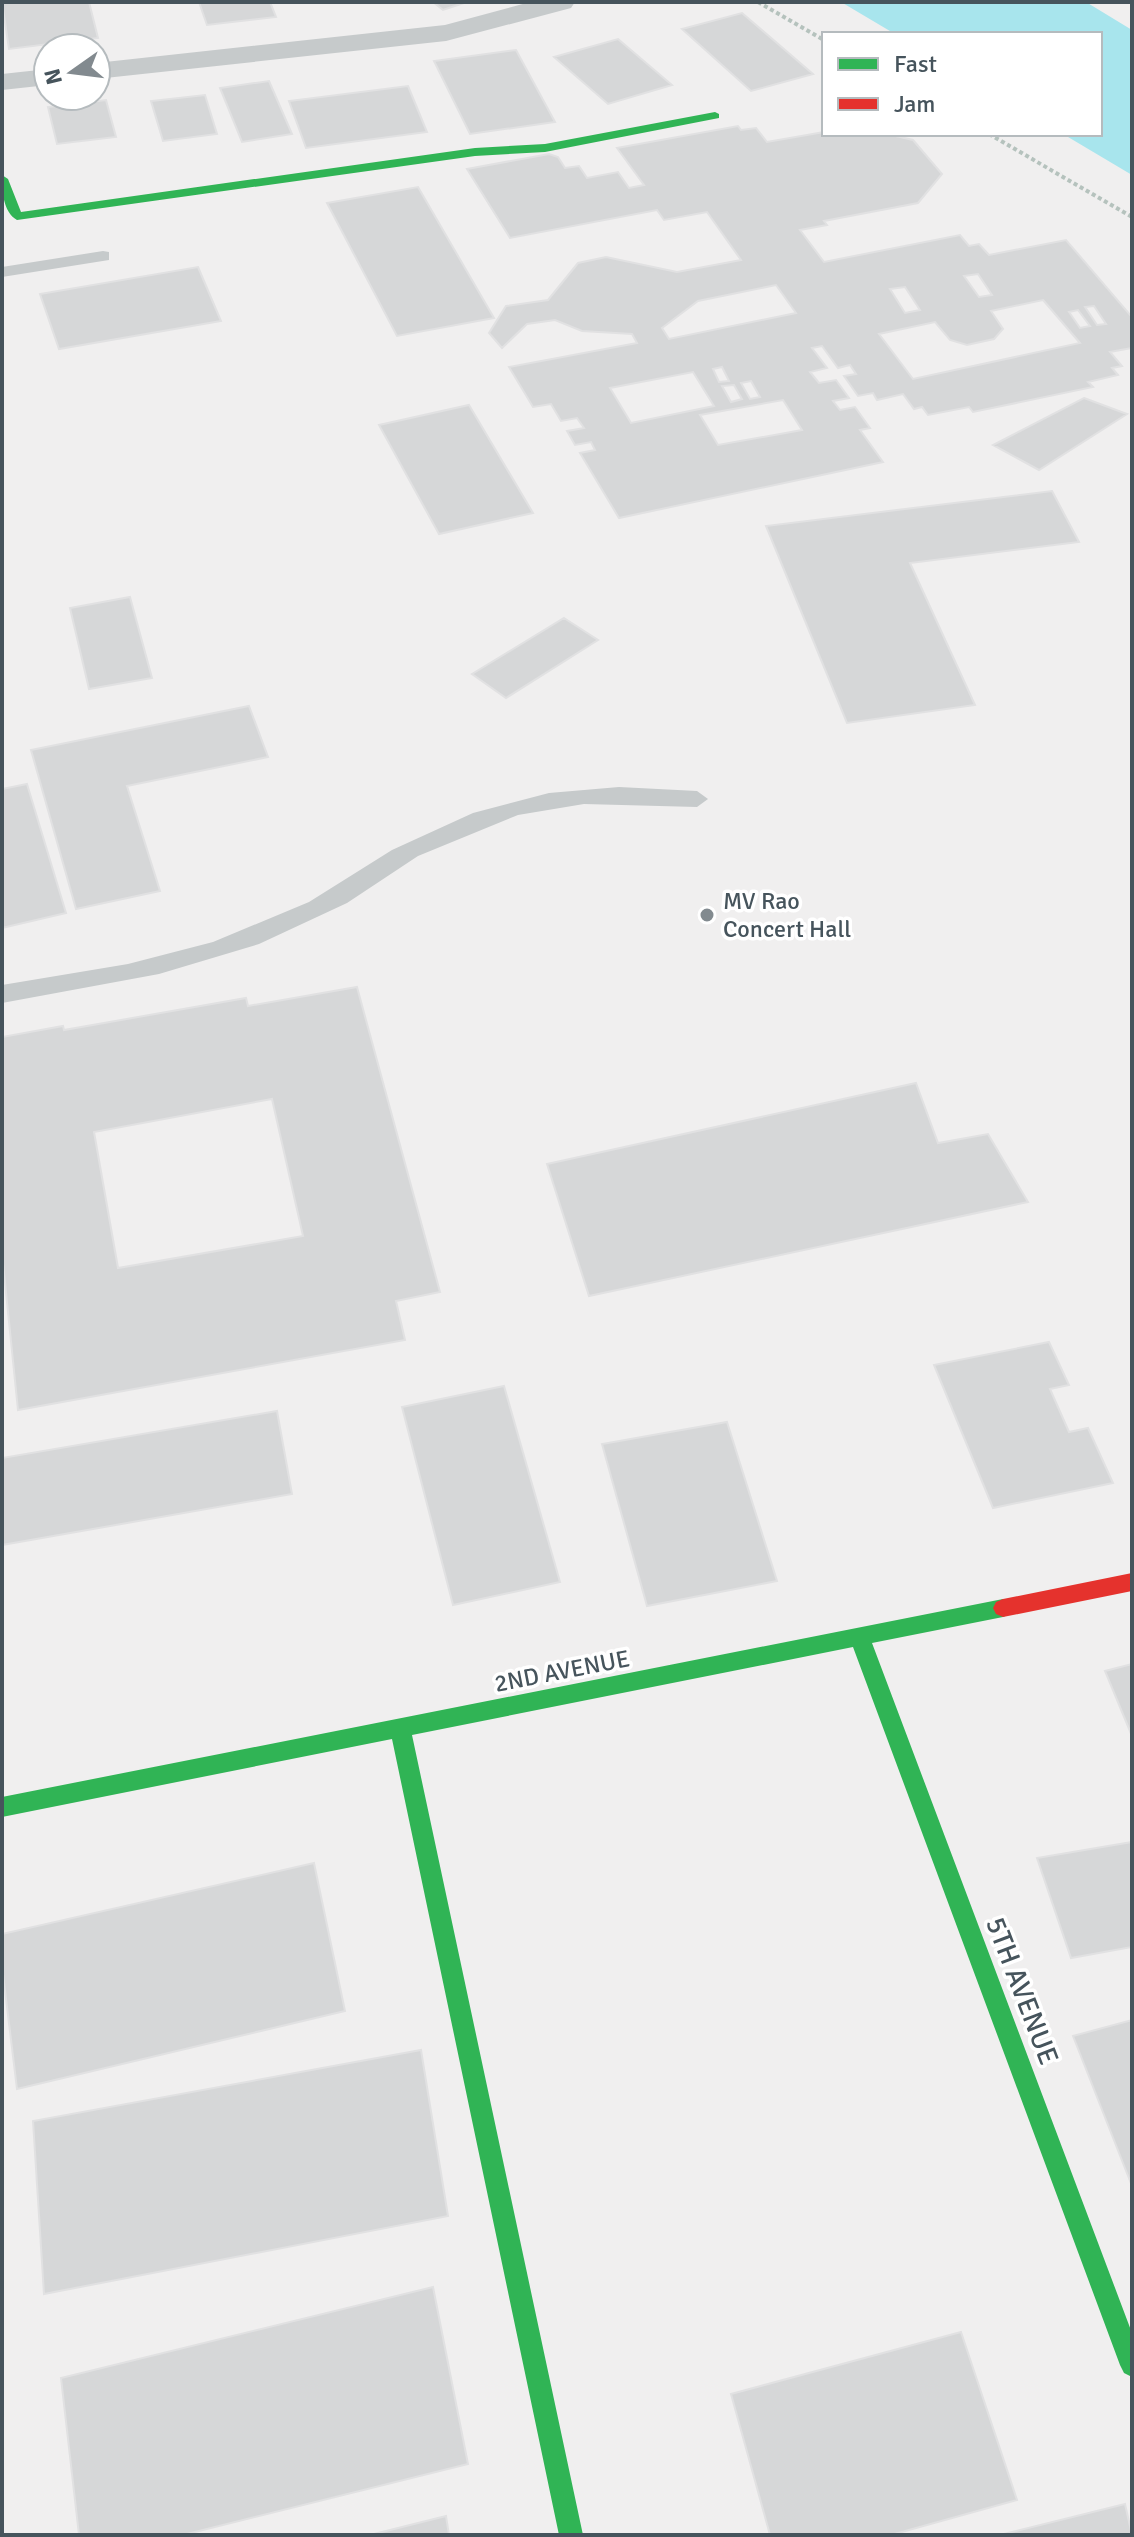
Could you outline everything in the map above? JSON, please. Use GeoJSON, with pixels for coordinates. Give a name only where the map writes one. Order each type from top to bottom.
{"type":"FeatureCollection","features":[{"type":"Feature","properties":{"kind":"street"},"geometry":{"type":"LineString","coordinates":[[112,69],[446,33],[561,2]]}},
{"type":"Feature","properties":{"kind":"street"},"geometry":{"type":"LineString","coordinates":[[2,82],[32,79]]}},
{"type":"Feature","properties":{"kind":"street"},"geometry":{"type":"LineString","coordinates":[[2,179],[17,216],[475,152],[545,148],[715,116]]}},
{"type":"Feature","properties":{"kind":"street","name":"2ND AVENUE"},"geometry":{"type":"LineString","coordinates":[[2,1807],[1132,1582]]}},
{"type":"Feature","properties":{"kind":"street","name":"5TH AVENUE"},"geometry":{"type":"LineString","coordinates":[[859,1636],[1117,2280],[1132,2365]]}},
{"type":"Feature","properties":{"kind":"street"},"geometry":{"type":"LineString","coordinates":[[400,1728],[571,2535]]}},
{"type":"Feature","properties":{"kind":"lane"},"geometry":{"type":"LineString","coordinates":[[2,272],[103,256]]}},
{"type":"Feature","properties":{"kind":"lane"},"geometry":{"type":"LineString","coordinates":[[2,994],[137,972],[251,938],[340,897],[407,851],[475,820],[550,797],[645,793],[697,799]]}},
{"type":"Feature","properties":{"kind":"path"},"geometry":{"type":"LineString","coordinates":[[758,2],[822,39]]}},
{"type":"Feature","properties":{"kind":"path"},"geometry":{"type":"LineString","coordinates":[[992,136],[1132,217]]}},
{"type":"Feature","properties":{"kind":"water"},"geometry":{"type":"Polygon","coordinates":[[[841,2],[1086,2],[1132,30],[1132,175],[1066,136],[1102,136],[1102,32],[892,32],[841,2]]]}},
{"type":"Feature","properties":{"kind":"building"},"geometry":{"type":"Polygon","coordinates":[[[2,2],[89,2],[96,32],[32,32],[32,46],[9,49],[2,2]]]}},
{"type":"Feature","properties":{"kind":"building"},"geometry":{"type":"Polygon","coordinates":[[[199,2],[270,2],[276,17],[207,25],[199,2]]]}},
{"type":"Feature","properties":{"kind":"building"},"geometry":{"type":"Polygon","coordinates":[[[433,2],[467,2],[443,10],[433,2]]]}},
{"type":"Feature","properties":{"kind":"building"},"geometry":{"type":"Polygon","coordinates":[[[742,13],[813,74],[751,91],[682,29],[742,13]]]}},
{"type":"Feature","properties":{"kind":"building"},"geometry":{"type":"Polygon","coordinates":[[[618,39],[672,85],[608,104],[554,57],[618,39]]]}},
{"type":"Feature","properties":{"kind":"building"},"geometry":{"type":"Polygon","coordinates":[[[516,50],[555,122],[470,134],[434,61],[516,50]]]}},
{"type":"Feature","properties":{"kind":"building"},"geometry":{"type":"Polygon","coordinates":[[[269,81],[292,134],[242,142],[220,88],[269,81]]]}},
{"type":"Feature","properties":{"kind":"building"},"geometry":{"type":"Polygon","coordinates":[[[408,86],[427,132],[306,148],[289,101],[408,86]]]}},
{"type":"Feature","properties":{"kind":"building"},"geometry":{"type":"Polygon","coordinates":[[[205,95],[217,134],[163,141],[151,101],[205,95]]]}},
{"type":"Feature","properties":{"kind":"building"},"geometry":{"type":"Polygon","coordinates":[[[49,112],[109,112],[116,137],[57,144],[49,112]]]}},
{"type":"Feature","properties":{"kind":"building"},"geometry":{"type":"Polygon","coordinates":[[[738,126],[741,130],[756,128],[767,142],[822,132],[822,136],[896,136],[913,140],[942,174],[918,203],[824,221],[827,225],[800,230],[824,262],[960,235],[969,246],[979,244],[989,255],[1066,240],[1132,317],[1132,348],[1110,352],[1122,366],[1112,368],[1118,375],[1088,382],[1093,387],[973,412],[969,407],[928,415],[922,407],[914,409],[903,394],[877,400],[873,393],[858,396],[844,376],[856,374],[850,365],[838,368],[822,346],[812,348],[827,368],[810,372],[819,383],[836,380],[849,398],[833,401],[840,410],[855,407],[870,428],[860,430],[883,462],[619,518],[580,453],[595,450],[591,442],[575,445],[567,431],[584,428],[577,418],[561,421],[551,404],[533,407],[509,367],[637,343],[632,334],[582,331],[555,320],[527,324],[502,348],[489,333],[506,306],[548,300],[578,263],[606,257],[677,272],[741,260],[707,212],[664,220],[657,210],[510,238],[467,169],[549,154],[558,157],[565,168],[579,166],[587,178],[618,172],[629,188],[644,185],[617,148],[738,126]],[[978,274],[964,276],[979,297],[992,295],[978,274]],[[776,285],[698,301],[662,328],[669,339],[796,313],[776,285]],[[905,287],[890,289],[905,313],[920,310],[905,287]],[[1043,300],[991,311],[1003,329],[994,339],[967,345],[950,340],[935,322],[879,334],[913,379],[1080,343],[1043,300]],[[1094,306],[1085,307],[1097,325],[1106,324],[1094,306]],[[1078,310],[1069,312],[1080,328],[1090,326],[1078,310]],[[722,367],[713,369],[719,382],[729,381],[722,367]],[[693,372],[610,388],[631,423],[714,406],[693,372]],[[751,381],[741,383],[750,399],[760,397],[751,381]],[[734,385],[722,386],[731,402],[742,399],[734,385]],[[783,400],[700,415],[718,445],[802,430],[783,400]]]}},
{"type":"Feature","properties":{"kind":"building"},"geometry":{"type":"Polygon","coordinates":[[[418,187],[494,318],[397,336],[327,203],[418,187]]]}},
{"type":"Feature","properties":{"kind":"building"},"geometry":{"type":"Polygon","coordinates":[[[198,267],[221,321],[59,349],[40,294],[198,267]]]}},
{"type":"Feature","properties":{"kind":"building"},"geometry":{"type":"Polygon","coordinates":[[[1084,398],[1127,414],[1039,470],[993,445],[1084,398]]]}},
{"type":"Feature","properties":{"kind":"building"},"geometry":{"type":"Polygon","coordinates":[[[469,405],[533,513],[439,534],[379,425],[469,405]]]}},
{"type":"Feature","properties":{"kind":"building"},"geometry":{"type":"Polygon","coordinates":[[[1052,491],[1079,542],[910,563],[975,705],[847,723],[766,526],[1052,491]]]}},
{"type":"Feature","properties":{"kind":"building"},"geometry":{"type":"Polygon","coordinates":[[[130,597],[152,678],[89,689],[70,608],[130,597]]]}},
{"type":"Feature","properties":{"kind":"building"},"geometry":{"type":"Polygon","coordinates":[[[564,618],[598,640],[506,698],[472,674],[564,618]]]}},
{"type":"Feature","properties":{"kind":"building"},"geometry":{"type":"Polygon","coordinates":[[[249,706],[268,757],[127,786],[160,891],[76,909],[31,750],[249,706]]]}},
{"type":"Feature","properties":{"kind":"building"},"geometry":{"type":"Polygon","coordinates":[[[27,784],[66,913],[2,928],[2,789],[27,784]]]}},
{"type":"Feature","properties":{"kind":"building"},"geometry":{"type":"Polygon","coordinates":[[[357,987],[440,1292],[396,1301],[405,1340],[18,1410],[2,1253],[2,1037],[63,1026],[64,1030],[246,998],[248,1006],[357,987]],[[272,1099],[94,1132],[118,1268],[303,1236],[272,1099]]]}},
{"type":"Feature","properties":{"kind":"building"},"geometry":{"type":"Polygon","coordinates":[[[916,1083],[938,1143],[988,1134],[1028,1202],[589,1296],[547,1164],[916,1083]]]}},
{"type":"Feature","properties":{"kind":"building"},"geometry":{"type":"Polygon","coordinates":[[[1049,1342],[1069,1385],[1050,1389],[1069,1432],[1088,1428],[1113,1483],[993,1508],[934,1365],[1049,1342]]]}},
{"type":"Feature","properties":{"kind":"building"},"geometry":{"type":"Polygon","coordinates":[[[504,1386],[560,1582],[453,1605],[402,1407],[504,1386]]]}},
{"type":"Feature","properties":{"kind":"building"},"geometry":{"type":"Polygon","coordinates":[[[277,1411],[292,1494],[2,1545],[2,1458],[277,1411]]]}},
{"type":"Feature","properties":{"kind":"building"},"geometry":{"type":"Polygon","coordinates":[[[727,1422],[777,1581],[647,1606],[602,1444],[727,1422]]]}},
{"type":"Feature","properties":{"kind":"building"},"geometry":{"type":"Polygon","coordinates":[[[1132,1664],[1132,1736],[1105,1671],[1132,1664]]]}},
{"type":"Feature","properties":{"kind":"building"},"geometry":{"type":"Polygon","coordinates":[[[1132,1842],[1132,1947],[1071,1958],[1037,1858],[1132,1842]]]}},
{"type":"Feature","properties":{"kind":"building"},"geometry":{"type":"Polygon","coordinates":[[[314,1863],[345,2011],[17,2089],[2,1966],[2,1934],[314,1863]]]}},
{"type":"Feature","properties":{"kind":"building"},"geometry":{"type":"Polygon","coordinates":[[[1132,2020],[1132,2186],[1073,2036],[1132,2020]]]}},
{"type":"Feature","properties":{"kind":"building"},"geometry":{"type":"Polygon","coordinates":[[[421,2050],[448,2216],[44,2294],[33,2121],[421,2050]]]}},
{"type":"Feature","properties":{"kind":"building"},"geometry":{"type":"Polygon","coordinates":[[[433,2287],[468,2464],[183,2535],[79,2535],[61,2378],[433,2287]]]}},
{"type":"Feature","properties":{"kind":"building"},"geometry":{"type":"Polygon","coordinates":[[[961,2332],[1017,2500],[891,2535],[770,2535],[731,2394],[961,2332]]]}},
{"type":"Feature","properties":{"kind":"building"},"geometry":{"type":"Polygon","coordinates":[[[1125,2504],[1132,2535],[1000,2535],[1125,2504]]]}},
{"type":"Feature","properties":{"kind":"building"},"geometry":{"type":"Polygon","coordinates":[[[446,2516],[449,2535],[370,2535],[446,2516]]]}},
{"type":"Feature","properties":{"kind":"traffic: fast"},"geometry":{"type":"LineString","coordinates":[[2,179],[17,216],[475,152],[545,148],[715,116]]}},
{"type":"Feature","properties":{"kind":"traffic: fast"},"geometry":{"type":"LineString","coordinates":[[2,1807],[1003,1608]]}},
{"type":"Feature","properties":{"kind":"traffic: fast"},"geometry":{"type":"LineString","coordinates":[[859,1636],[1132,2365]]}},
{"type":"Feature","properties":{"kind":"traffic: fast"},"geometry":{"type":"LineString","coordinates":[[400,1728],[571,2535]]}},
{"type":"Feature","properties":{"kind":"traffic: jam"},"geometry":{"type":"LineString","coordinates":[[1003,1608],[1132,1582]]}},
{"type":"Feature","properties":{"kind":"place","name":"MV Rao Concert Hall"},"geometry":{"type":"Point","coordinates":[707,915]}}]}
